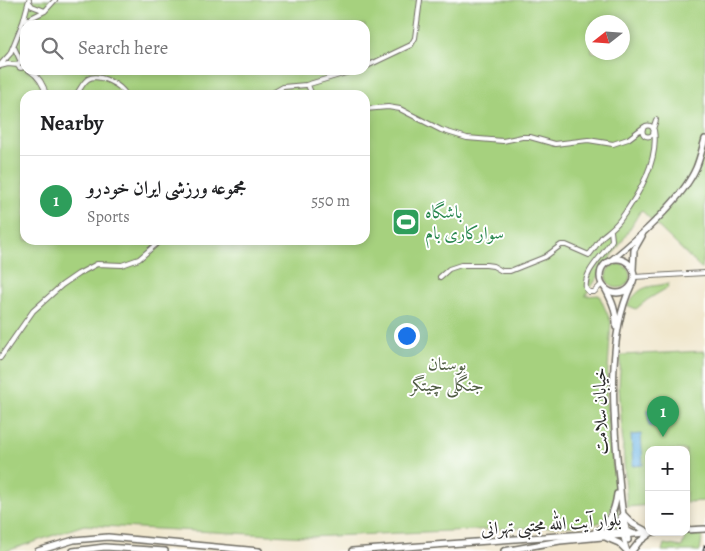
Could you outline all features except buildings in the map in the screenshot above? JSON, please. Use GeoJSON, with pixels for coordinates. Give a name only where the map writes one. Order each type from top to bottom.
{"type":"FeatureCollection","features":[{"type":"Feature","properties":{"kind":"main road"},"geometry":{"type":"LineString","coordinates":[[705,139],[696,169],[684,189],[637,238],[602,269],[600,279],[603,286],[609,291],[620,292],[631,286],[634,277],[636,245],[647,230],[686,191],[695,175],[705,148]]}},
{"type":"Feature","properties":{"kind":"main road"},"geometry":{"type":"LineString","coordinates":[[608,262],[623,261],[633,270]]}},
{"type":"Feature","properties":{"kind":"main road","name":"خیابان سلامت"},"geometry":{"type":"LineString","coordinates":[[603,286],[612,300],[617,315],[610,391],[617,494],[627,534]]}},
{"type":"Feature","properties":{"kind":"main road","name":"خیابان سلامت"},"geometry":{"type":"LineString","coordinates":[[627,534],[623,514],[614,417],[614,387],[621,312],[631,286]]}},
{"type":"Feature","properties":{"kind":"main road"},"geometry":{"type":"LineString","coordinates":[[590,534],[606,524],[616,504],[617,494]]}},
{"type":"Feature","properties":{"kind":"main road"},"geometry":{"type":"LineString","coordinates":[[623,514],[633,524],[645,530]]}},
{"type":"Feature","properties":{"kind":"main road"},"geometry":{"type":"LineString","coordinates":[[690,530],[705,529]]}},
{"type":"Feature","properties":{"kind":"main road"},"geometry":{"type":"LineString","coordinates":[[627,534],[645,532]]}},
{"type":"Feature","properties":{"kind":"main road","name":"بلوار آیت الله مجتبی تهرانی"},"geometry":{"type":"LineString","coordinates":[[352,551],[590,534],[627,534]]}},
{"type":"Feature","properties":{"kind":"main road","name":"بلوار آیت الله مجتبی تهرانی"},"geometry":{"type":"LineString","coordinates":[[504,551],[560,541],[627,534]]}},
{"type":"Feature","properties":{"kind":"main road"},"geometry":{"type":"LineString","coordinates":[[604,537],[619,543],[630,551],[646,536]]}},
{"type":"Feature","properties":{"kind":"main road"},"geometry":{"type":"LineString","coordinates":[[38,551],[74,540],[92,537],[125,538],[259,551]]}},
{"type":"Feature","properties":{"kind":"main road"},"geometry":{"type":"LineString","coordinates":[[188,544],[192,548],[191,551]]}},
{"type":"Feature","properties":{"kind":"main road"},"geometry":{"type":"LineString","coordinates":[[73,551],[105,547],[165,551]]}},
{"type":"Feature","properties":{"kind":"street"},"geometry":{"type":"LineString","coordinates":[[28,20],[45,11],[55,0]]}},
{"type":"Feature","properties":{"kind":"street"},"geometry":{"type":"LineString","coordinates":[[370,65],[411,45],[415,38],[420,0]]}},
{"type":"Feature","properties":{"kind":"street"},"geometry":{"type":"LineString","coordinates":[[29,1],[32,6],[45,11]]}},
{"type":"Feature","properties":{"kind":"street"},"geometry":{"type":"LineString","coordinates":[[24,20],[29,1]]}},
{"type":"Feature","properties":{"kind":"street"},"geometry":{"type":"LineString","coordinates":[[0,66],[10,54],[20,32]]}},
{"type":"Feature","properties":{"kind":"street"},"geometry":{"type":"LineString","coordinates":[[14,47],[20,60]]}},
{"type":"Feature","properties":{"kind":"street"},"geometry":{"type":"LineString","coordinates":[[0,66],[8,64],[20,66]]}},
{"type":"Feature","properties":{"kind":"street"},"geometry":{"type":"LineString","coordinates":[[36,75],[45,90]]}},
{"type":"Feature","properties":{"kind":"street"},"geometry":{"type":"LineString","coordinates":[[278,90],[283,87],[308,85],[340,75]]}},
{"type":"Feature","properties":{"kind":"street"},"geometry":{"type":"LineString","coordinates":[[80,90],[90,78],[96,78],[117,84],[123,90]]}},
{"type":"Feature","properties":{"kind":"street"},"geometry":{"type":"LineString","coordinates":[[308,85],[310,90]]}},
{"type":"Feature","properties":{"kind":"street"},"geometry":{"type":"LineString","coordinates":[[370,109],[388,107],[400,109],[441,130],[467,138],[503,141],[530,137],[555,144],[588,140],[608,144],[618,143],[656,120],[654,130],[655,146],[649,169],[620,221],[604,236],[589,255],[566,244],[561,245],[545,257],[510,271],[502,271],[486,265],[461,265],[449,269],[440,277]]}},
{"type":"Feature","properties":{"kind":"street"},"geometry":{"type":"LineString","coordinates":[[646,126],[654,130]]}},
{"type":"Feature","properties":{"kind":"street"},"geometry":{"type":"LineString","coordinates":[[646,126],[646,135],[655,146]]}},
{"type":"Feature","properties":{"kind":"street"},"geometry":{"type":"LineString","coordinates":[[635,134],[652,135],[654,130]]}},
{"type":"Feature","properties":{"kind":"street"},"geometry":{"type":"LineString","coordinates":[[603,286],[594,292],[586,290],[586,282],[596,261],[612,240],[611,231]]}},
{"type":"Feature","properties":{"kind":"street"},"geometry":{"type":"LineString","coordinates":[[0,358],[33,311],[62,285],[97,264],[122,265],[139,259],[155,245]]}},
{"type":"Feature","properties":{"kind":"street"},"geometry":{"type":"LineString","coordinates":[[634,277],[705,273]]}},
{"type":"Feature","properties":{"kind":"street"},"geometry":{"type":"LineString","coordinates":[[627,534],[630,551]]}},
{"type":"Feature","properties":{"kind":"green space","name":"بوستان جنگلی چیتگر"},"geometry":{"type":"Polygon","coordinates":[[[0,0],[705,0],[705,246],[702,269],[641,210],[585,296],[599,295],[611,322],[606,399],[616,494],[611,510],[601,522],[591,525],[307,537],[84,525],[7,551],[0,551],[0,0]]]}},
{"type":"Feature","properties":{"kind":"green space"},"geometry":{"type":"Polygon","coordinates":[[[613,264],[623,264],[630,271],[630,281],[623,288],[613,288],[606,281],[606,271],[613,264]]]}},
{"type":"Feature","properties":{"kind":"green space"},"geometry":{"type":"Polygon","coordinates":[[[669,284],[667,288],[636,309],[627,305],[645,288],[669,284]]]}},
{"type":"Feature","properties":{"kind":"green space"},"geometry":{"type":"Polygon","coordinates":[[[705,351],[705,501],[690,502],[690,446],[645,446],[645,505],[627,507],[619,386],[621,355],[705,351]]]}},
{"type":"Feature","properties":{"kind":"green space"},"geometry":{"type":"Polygon","coordinates":[[[618,506],[620,529],[598,532],[611,521],[618,506]]]}},
{"type":"Feature","properties":{"kind":"green space"},"geometry":{"type":"Polygon","coordinates":[[[703,532],[700,551],[662,551],[664,544],[682,547],[685,536],[690,536],[690,534],[703,532]]]}},
{"type":"Feature","properties":{"kind":"water"},"geometry":{"type":"Polygon","coordinates":[[[657,409],[658,426],[649,426],[648,410],[657,409]]]}},
{"type":"Feature","properties":{"kind":"water"},"geometry":{"type":"Polygon","coordinates":[[[641,434],[643,465],[633,466],[631,435],[641,434]]]}},
{"type":"Feature","properties":{"kind":"railway"},"geometry":{"type":"LineString","coordinates":[[704,551],[705,546]]}},
{"type":"Feature","properties":{"kind":"place","name":"باشگاه سوارکاری بام"},"geometry":{"type":"Point","coordinates":[406,222]}},
{"type":"Feature","properties":{"kind":"place","name":"مجموعه ورزشی ایران خودرو"},"geometry":{"type":"Point","coordinates":[663,437]}}]}
